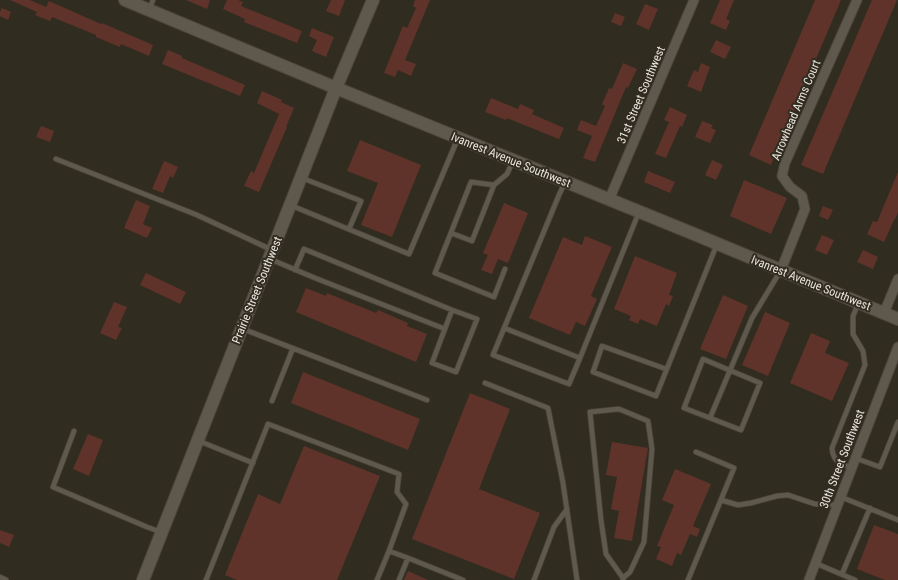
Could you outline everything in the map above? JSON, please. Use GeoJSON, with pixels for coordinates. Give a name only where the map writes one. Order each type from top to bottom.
{"type":"FeatureCollection","features":[{"type":"Feature","properties":{"kind":"street","name":"Ivanrest Avenue Southwest"},"geometry":{"type":"LineString","coordinates":[[125,0],[151,5],[336,88],[898,319]]}},
{"type":"Feature","properties":{"kind":"street","name":"Prairie Street Southwest"},"geometry":{"type":"LineString","coordinates":[[143,580],[270,254],[336,88],[373,0]]}},
{"type":"Feature","properties":{"kind":"street","name":"31st Street Southwest"},"geometry":{"type":"LineString","coordinates":[[609,200],[694,0]]}},
{"type":"Feature","properties":{"kind":"street","name":"Arrowhead Arms Court"},"geometry":{"type":"LineString","coordinates":[[781,270],[805,209],[802,196],[790,187],[782,176],[785,163],[857,0]]}},
{"type":"Feature","properties":{"kind":"street"},"geometry":{"type":"LineString","coordinates":[[884,313],[898,279]]}},
{"type":"Feature","properties":{"kind":"street","name":"30th Street Southwest"},"geometry":{"type":"LineString","coordinates":[[809,580],[897,352]]}},
{"type":"Feature","properties":{"kind":"lane"},"geometry":{"type":"LineString","coordinates":[[290,205],[409,254],[458,138]]}},
{"type":"Feature","properties":{"kind":"lane"},"geometry":{"type":"LineString","coordinates":[[56,159],[197,215],[270,254],[295,270],[445,329]]}},
{"type":"Feature","properties":{"kind":"lane"},"geometry":{"type":"LineString","coordinates":[[451,233],[472,241],[494,185],[507,174],[513,160]]}},
{"type":"Feature","properties":{"kind":"lane"},"geometry":{"type":"LineString","coordinates":[[301,177],[361,201],[349,230]]}},
{"type":"Feature","properties":{"kind":"lane"},"geometry":{"type":"LineString","coordinates":[[494,185],[471,182],[435,273],[494,297],[505,269]]}},
{"type":"Feature","properties":{"kind":"lane"},"geometry":{"type":"LineString","coordinates":[[565,182],[493,355],[570,384],[639,212]]}},
{"type":"Feature","properties":{"kind":"lane"},"geometry":{"type":"LineString","coordinates":[[666,369],[602,346],[593,372],[656,396],[717,244]]}},
{"type":"Feature","properties":{"kind":"lane"},"geometry":{"type":"LineString","coordinates":[[295,270],[304,249],[477,320],[456,372],[432,363],[452,310]]}},
{"type":"Feature","properties":{"kind":"lane"},"geometry":{"type":"LineString","coordinates":[[710,418],[752,318],[781,270]]}},
{"type":"Feature","properties":{"kind":"lane"},"geometry":{"type":"LineString","coordinates":[[852,468],[838,462],[833,456],[832,448],[865,365],[863,351],[853,334],[853,316],[859,302]]}},
{"type":"Feature","properties":{"kind":"lane"},"geometry":{"type":"LineString","coordinates":[[242,328],[427,400]]}},
{"type":"Feature","properties":{"kind":"lane"},"geometry":{"type":"LineString","coordinates":[[504,328],[580,358]]}},
{"type":"Feature","properties":{"kind":"lane"},"geometry":{"type":"LineString","coordinates":[[272,401],[293,348]]}},
{"type":"Feature","properties":{"kind":"lane"},"geometry":{"type":"LineString","coordinates":[[703,359],[760,383],[741,430],[710,418],[684,408],[703,359]]}},
{"type":"Feature","properties":{"kind":"lane"},"geometry":{"type":"LineString","coordinates":[[485,383],[548,408],[563,483],[577,580]]}},
{"type":"Feature","properties":{"kind":"lane"},"geometry":{"type":"LineString","coordinates":[[619,409],[648,421],[652,449],[644,542],[630,572],[623,579],[606,554],[590,412],[619,409]]}},
{"type":"Feature","properties":{"kind":"lane"},"geometry":{"type":"LineString","coordinates":[[855,458],[880,467],[898,422]]}},
{"type":"Feature","properties":{"kind":"lane"},"geometry":{"type":"LineString","coordinates":[[206,580],[268,424],[399,474],[397,492],[406,504],[377,580]]}},
{"type":"Feature","properties":{"kind":"lane"},"geometry":{"type":"LineString","coordinates":[[74,431],[53,486],[147,527],[162,532]]}},
{"type":"Feature","properties":{"kind":"lane"},"geometry":{"type":"LineString","coordinates":[[197,441],[253,463]]}},
{"type":"Feature","properties":{"kind":"lane"},"geometry":{"type":"LineString","coordinates":[[688,580],[734,468],[696,452]]}},
{"type":"Feature","properties":{"kind":"lane"},"geometry":{"type":"LineString","coordinates":[[721,500],[738,506],[777,496],[788,495],[815,504],[839,501],[870,508],[898,520]]}},
{"type":"Feature","properties":{"kind":"lane"},"geometry":{"type":"LineString","coordinates":[[842,574],[870,508]]}},
{"type":"Feature","properties":{"kind":"lane"},"geometry":{"type":"LineString","coordinates":[[534,580],[554,527],[566,510]]}},
{"type":"Feature","properties":{"kind":"lane"},"geometry":{"type":"LineString","coordinates":[[389,551],[463,580]]}},
{"type":"Feature","properties":{"kind":"lane"},"geometry":{"type":"LineString","coordinates":[[399,580],[408,558]]}},
{"type":"Feature","properties":{"kind":"lane"},"geometry":{"type":"LineString","coordinates":[[815,563],[852,579]]}},
{"type":"Feature","properties":{"kind":"lane"},"geometry":{"type":"LineString","coordinates":[[0,578],[6,580]]}},
{"type":"Feature","properties":{"kind":"building"},"geometry":{"type":"Polygon","coordinates":[[[10,0],[30,0],[46,7],[49,1],[153,45],[149,56],[121,44],[120,47],[96,37],[96,35],[52,17],[50,21],[35,15],[37,12],[10,0]]]}},
{"type":"Feature","properties":{"kind":"building"},"geometry":{"type":"Polygon","coordinates":[[[186,0],[210,0],[207,9],[186,0]]]}},
{"type":"Feature","properties":{"kind":"building"},"geometry":{"type":"Polygon","coordinates":[[[227,0],[238,0],[243,2],[241,6],[302,31],[297,43],[244,22],[245,19],[223,9],[227,0]]]}},
{"type":"Feature","properties":{"kind":"building"},"geometry":{"type":"Polygon","coordinates":[[[331,0],[345,0],[339,16],[326,11],[331,0]]]}},
{"type":"Feature","properties":{"kind":"building"},"geometry":{"type":"Polygon","coordinates":[[[415,0],[430,0],[405,60],[416,64],[411,76],[398,70],[395,77],[384,73],[403,26],[407,28],[416,8],[413,6],[415,0]]]}},
{"type":"Feature","properties":{"kind":"building"},"geometry":{"type":"Polygon","coordinates":[[[720,0],[734,0],[726,19],[730,21],[726,30],[710,23],[720,0]]]}},
{"type":"Feature","properties":{"kind":"building"},"geometry":{"type":"Polygon","coordinates":[[[815,0],[841,0],[771,165],[749,155],[815,0]]]}},
{"type":"Feature","properties":{"kind":"building"},"geometry":{"type":"Polygon","coordinates":[[[872,0],[897,0],[823,174],[801,165],[872,0]]]}},
{"type":"Feature","properties":{"kind":"building"},"geometry":{"type":"Polygon","coordinates":[[[645,4],[658,9],[649,30],[636,24],[645,4]]]}},
{"type":"Feature","properties":{"kind":"building"},"geometry":{"type":"Polygon","coordinates":[[[2,8],[11,12],[8,20],[0,16],[2,8]]]}},
{"type":"Feature","properties":{"kind":"building"},"geometry":{"type":"Polygon","coordinates":[[[615,13],[625,17],[621,26],[611,22],[615,13]]]}},
{"type":"Feature","properties":{"kind":"building"},"geometry":{"type":"Polygon","coordinates":[[[312,28],[334,37],[326,57],[312,51],[317,40],[309,36],[312,28]]]}},
{"type":"Feature","properties":{"kind":"building"},"geometry":{"type":"Polygon","coordinates":[[[716,40],[731,47],[725,59],[710,52],[716,40]]]}},
{"type":"Feature","properties":{"kind":"building"},"geometry":{"type":"Polygon","coordinates":[[[168,50],[182,56],[182,58],[245,85],[240,96],[162,64],[168,50]]]}},
{"type":"Feature","properties":{"kind":"building"},"geometry":{"type":"Polygon","coordinates":[[[623,63],[637,69],[628,88],[626,87],[595,162],[583,158],[592,136],[577,130],[581,120],[596,126],[605,106],[602,104],[609,88],[612,89],[623,63]]]}},
{"type":"Feature","properties":{"kind":"building"},"geometry":{"type":"Polygon","coordinates":[[[701,63],[710,67],[701,92],[687,86],[694,70],[698,72],[701,63]]]}},
{"type":"Feature","properties":{"kind":"building"},"geometry":{"type":"Polygon","coordinates":[[[262,91],[282,100],[281,102],[294,108],[259,192],[244,186],[251,171],[254,173],[279,114],[257,103],[262,91]]]}},
{"type":"Feature","properties":{"kind":"building"},"geometry":{"type":"Polygon","coordinates":[[[491,98],[518,109],[520,104],[534,110],[532,114],[564,128],[559,139],[507,118],[506,120],[485,112],[491,98]]]}},
{"type":"Feature","properties":{"kind":"building"},"geometry":{"type":"Polygon","coordinates":[[[670,107],[687,115],[682,127],[680,126],[666,158],[655,154],[669,122],[664,120],[670,107]]]}},
{"type":"Feature","properties":{"kind":"building"},"geometry":{"type":"Polygon","coordinates":[[[702,121],[713,125],[711,128],[716,130],[710,143],[695,137],[702,121]]]}},
{"type":"Feature","properties":{"kind":"building"},"geometry":{"type":"Polygon","coordinates":[[[41,126],[54,131],[50,142],[36,137],[41,126]]]}},
{"type":"Feature","properties":{"kind":"building"},"geometry":{"type":"Polygon","coordinates":[[[360,140],[421,165],[392,237],[361,225],[378,183],[347,171],[360,140]]]}},
{"type":"Feature","properties":{"kind":"building"},"geometry":{"type":"Polygon","coordinates":[[[712,160],[723,165],[716,180],[705,175],[712,160]]]}},
{"type":"Feature","properties":{"kind":"building"},"geometry":{"type":"Polygon","coordinates":[[[164,161],[178,167],[173,178],[170,176],[163,193],[152,189],[164,161]]]}},
{"type":"Feature","properties":{"kind":"building"},"geometry":{"type":"Polygon","coordinates":[[[648,171],[675,182],[670,193],[644,182],[648,171]]]}},
{"type":"Feature","properties":{"kind":"building"},"geometry":{"type":"Polygon","coordinates":[[[898,172],[898,212],[884,242],[867,234],[873,221],[877,222],[898,172]]]}},
{"type":"Feature","properties":{"kind":"building"},"geometry":{"type":"Polygon","coordinates":[[[744,180],[787,198],[771,234],[730,216],[744,180]]]}},
{"type":"Feature","properties":{"kind":"building"},"geometry":{"type":"Polygon","coordinates":[[[136,200],[150,206],[143,224],[152,228],[147,238],[124,228],[136,200]]]}},
{"type":"Feature","properties":{"kind":"building"},"geometry":{"type":"Polygon","coordinates":[[[504,203],[528,213],[508,263],[498,259],[492,274],[481,270],[488,255],[483,253],[504,203]]]}},
{"type":"Feature","properties":{"kind":"building"},"geometry":{"type":"Polygon","coordinates":[[[823,206],[833,210],[828,220],[819,216],[823,206]]]}},
{"type":"Feature","properties":{"kind":"building"},"geometry":{"type":"Polygon","coordinates":[[[822,235],[834,240],[827,255],[815,250],[822,235]]]}},
{"type":"Feature","properties":{"kind":"building"},"geometry":{"type":"Polygon","coordinates":[[[585,236],[612,247],[591,296],[597,299],[585,326],[576,322],[570,335],[529,318],[563,237],[582,245],[585,236]]]}},
{"type":"Feature","properties":{"kind":"building"},"geometry":{"type":"Polygon","coordinates":[[[863,250],[878,257],[873,269],[857,262],[863,250]]]}},
{"type":"Feature","properties":{"kind":"building"},"geometry":{"type":"Polygon","coordinates":[[[635,256],[677,273],[669,295],[673,296],[669,306],[666,304],[657,326],[640,319],[638,324],[629,320],[631,316],[614,309],[635,256]]]}},
{"type":"Feature","properties":{"kind":"building"},"geometry":{"type":"Polygon","coordinates":[[[146,273],[186,292],[180,304],[140,285],[146,273]]]}},
{"type":"Feature","properties":{"kind":"building"},"geometry":{"type":"Polygon","coordinates":[[[306,288],[326,296],[327,293],[376,313],[378,310],[408,323],[407,326],[427,334],[416,362],[296,312],[306,288]]]}},
{"type":"Feature","properties":{"kind":"building"},"geometry":{"type":"Polygon","coordinates":[[[723,295],[748,306],[726,359],[700,349],[723,295]]]}},
{"type":"Feature","properties":{"kind":"building"},"geometry":{"type":"Polygon","coordinates":[[[114,302],[127,307],[118,327],[122,328],[116,340],[100,333],[114,302]]]}},
{"type":"Feature","properties":{"kind":"building"},"geometry":{"type":"Polygon","coordinates":[[[765,312],[790,323],[768,376],[742,365],[765,312]]]}},
{"type":"Feature","properties":{"kind":"building"},"geometry":{"type":"Polygon","coordinates":[[[811,333],[830,341],[825,353],[849,363],[832,401],[790,383],[811,333]]]}},
{"type":"Feature","properties":{"kind":"building"},"geometry":{"type":"Polygon","coordinates":[[[303,372],[420,419],[408,450],[291,403],[303,372]]]}},
{"type":"Feature","properties":{"kind":"building"},"geometry":{"type":"Polygon","coordinates":[[[470,393],[510,409],[479,489],[540,513],[514,579],[412,539],[470,393]]]}},
{"type":"Feature","properties":{"kind":"building"},"geometry":{"type":"Polygon","coordinates":[[[88,434],[103,440],[89,476],[73,469],[88,434]]]}},
{"type":"Feature","properties":{"kind":"building"},"geometry":{"type":"Polygon","coordinates":[[[612,442],[648,448],[632,541],[614,538],[619,511],[611,509],[617,477],[606,475],[612,442]]]}},
{"type":"Feature","properties":{"kind":"building"},"geometry":{"type":"Polygon","coordinates":[[[304,446],[380,476],[337,580],[237,580],[225,575],[258,494],[280,504],[304,446]]]}},
{"type":"Feature","properties":{"kind":"building"},"geometry":{"type":"Polygon","coordinates":[[[675,469],[711,484],[693,526],[700,529],[697,537],[690,534],[681,555],[677,553],[672,566],[656,559],[661,547],[657,546],[674,505],[662,500],[675,469]]]}},
{"type":"Feature","properties":{"kind":"building"},"geometry":{"type":"Polygon","coordinates":[[[874,525],[898,534],[898,580],[885,580],[857,569],[874,525]]]}},
{"type":"Feature","properties":{"kind":"building"},"geometry":{"type":"Polygon","coordinates":[[[0,530],[14,535],[9,547],[0,543],[0,530]]]}},
{"type":"Feature","properties":{"kind":"building"},"geometry":{"type":"Polygon","coordinates":[[[408,571],[428,580],[404,580],[408,571]]]}}]}
